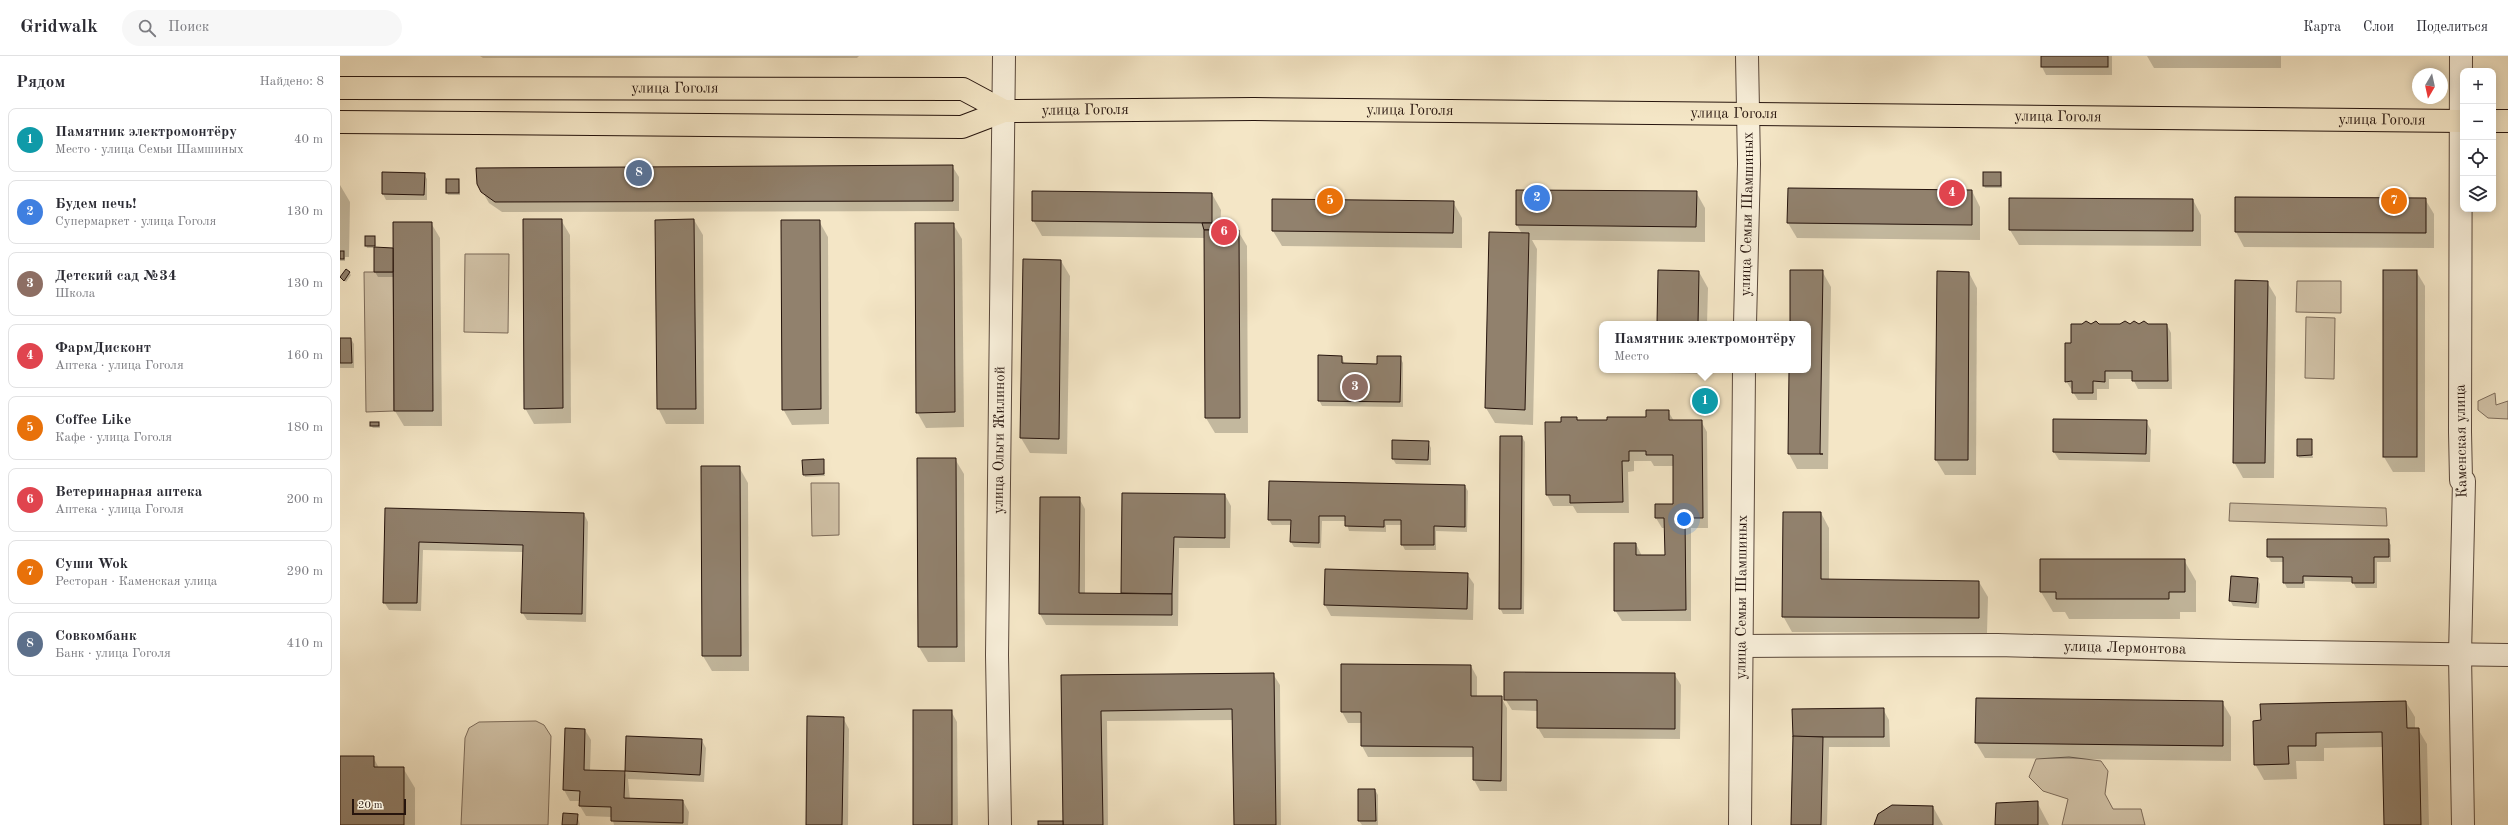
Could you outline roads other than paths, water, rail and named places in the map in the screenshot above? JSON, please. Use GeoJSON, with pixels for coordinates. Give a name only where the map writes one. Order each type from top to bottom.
{"type":"FeatureCollection","features":[{"type":"Feature","properties":{"kind":"main road","name":"улица Гоголя"},"geometry":{"type":"LineString","coordinates":[[340,88],[963,89],[1004,110]]}},
{"type":"Feature","properties":{"kind":"main road","name":"улица Гоголя"},"geometry":{"type":"LineString","coordinates":[[340,122],[962,127],[1004,110],[1254,109],[2460,121]]}},
{"type":"Feature","properties":{"kind":"main road"},"geometry":{"type":"LineString","coordinates":[[2496,121],[2508,121]]}},
{"type":"Feature","properties":{"kind":"street","name":"улица Ольги Жилиной"},"geometry":{"type":"LineString","coordinates":[[1000,825],[997,668],[1004,56]]}},
{"type":"Feature","properties":{"kind":"street","name":"улица Семьи Шамшиных"},"geometry":{"type":"LineString","coordinates":[[1745,321],[1749,114],[1747,56]]}},
{"type":"Feature","properties":{"kind":"street","name":"Каменская улица"},"geometry":{"type":"LineString","coordinates":[[2461,56],[2462,104]]}},
{"type":"Feature","properties":{"kind":"street","name":"Каменская улица"},"geometry":{"type":"LineString","coordinates":[[2462,140],[2460,432],[2461,480],[2464,481],[2460,655],[2463,825]]}},
{"type":"Feature","properties":{"kind":"street","name":"улица Семьи Шамшиных"},"geometry":{"type":"LineString","coordinates":[[1740,825],[1744,373]]}},
{"type":"Feature","properties":{"kind":"street","name":"улица Лермонтова"},"geometry":{"type":"LineString","coordinates":[[1742,646],[1997,644],[2508,655]]}},
{"type":"Feature","properties":{"kind":"place","name":"Совкомбанк"},"geometry":{"type":"Point","coordinates":[639,173]}},
{"type":"Feature","properties":{"kind":"place","name":"ФармДисконт"},"geometry":{"type":"Point","coordinates":[1952,193]}},
{"type":"Feature","properties":{"kind":"place","name":"Будем печь!"},"geometry":{"type":"Point","coordinates":[1537,198]}},
{"type":"Feature","properties":{"kind":"place","name":"Coffee Like"},"geometry":{"type":"Point","coordinates":[1330,201]}},
{"type":"Feature","properties":{"kind":"place","name":"Суши Wok"},"geometry":{"type":"Point","coordinates":[2394,201]}},
{"type":"Feature","properties":{"kind":"place","name":"Ветеринарная аптека"},"geometry":{"type":"Point","coordinates":[1224,232]}},
{"type":"Feature","properties":{"kind":"place","name":"Детский сад №34"},"geometry":{"type":"Point","coordinates":[1355,387]}},
{"type":"Feature","properties":{"kind":"place","name":"Памятник электромонтёру"},"geometry":{"type":"Point","coordinates":[1705,401]}}]}
